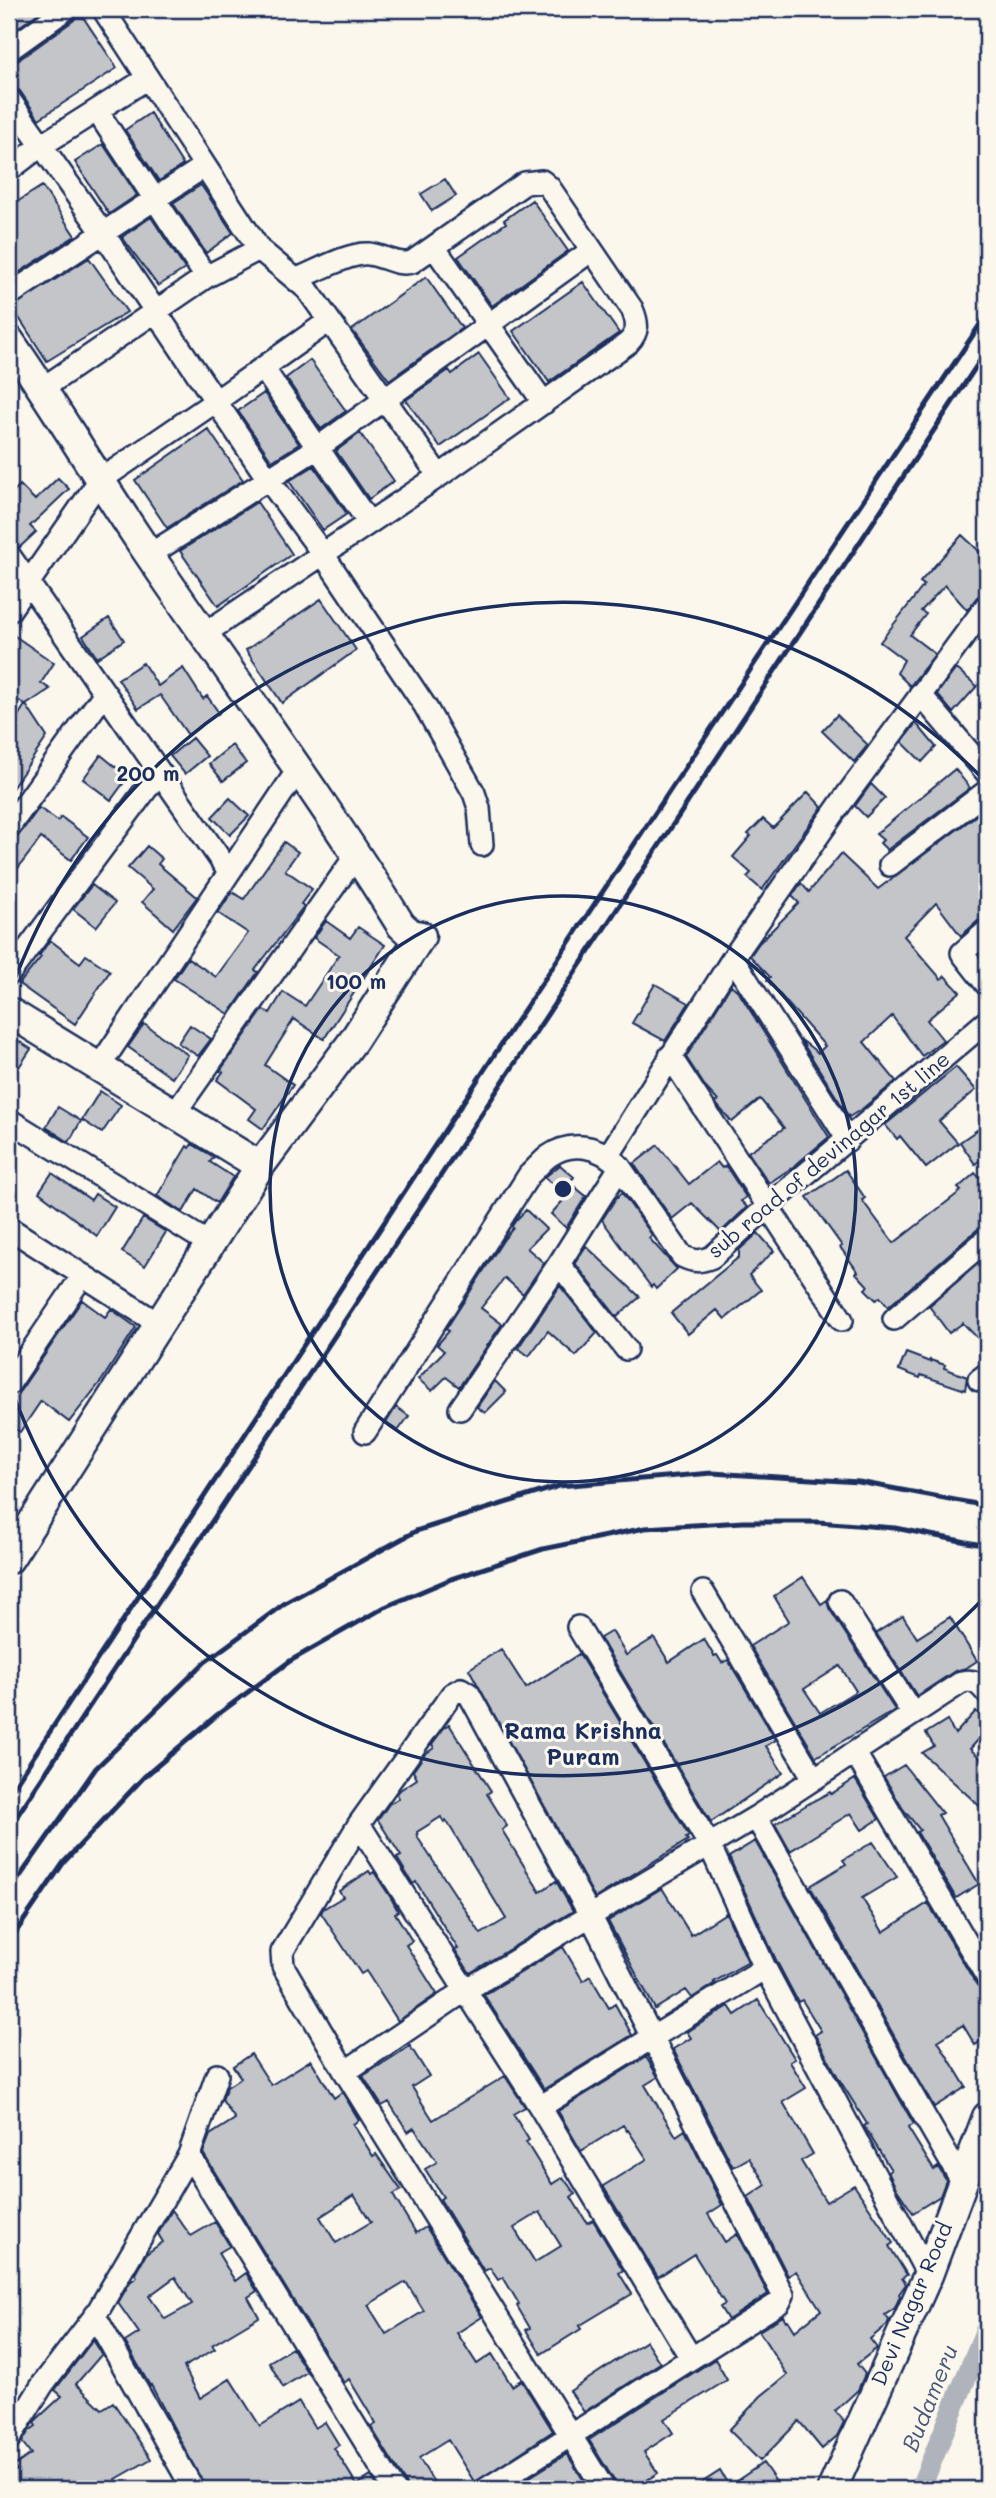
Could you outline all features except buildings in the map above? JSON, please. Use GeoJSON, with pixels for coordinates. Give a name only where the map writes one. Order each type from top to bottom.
{"type":"FeatureCollection","features":[{"type":"Feature","properties":{"kind":"street"},"geometry":{"type":"LineString","coordinates":[[9,50],[66,9]]}},
{"type":"Feature","properties":{"kind":"street"},"geometry":{"type":"LineString","coordinates":[[103,9],[259,249],[307,289],[439,476]]}},
{"type":"Feature","properties":{"kind":"street"},"geometry":{"type":"LineString","coordinates":[[9,170],[42,145],[148,78]]}},
{"type":"Feature","properties":{"kind":"street"},"geometry":{"type":"LineString","coordinates":[[9,100],[156,310],[268,479],[323,554],[425,706],[467,778],[479,808],[482,845]]}},
{"type":"Feature","properties":{"kind":"street"},"geometry":{"type":"LineString","coordinates":[[97,111],[206,277]]}},
{"type":"Feature","properties":{"kind":"street"},"geometry":{"type":"LineString","coordinates":[[9,295],[205,166]]}},
{"type":"Feature","properties":{"kind":"street"},"geometry":{"type":"LineString","coordinates":[[204,634],[439,476],[628,343],[637,329],[632,309],[549,187],[542,181],[525,183],[412,262],[403,264],[380,256],[361,254],[297,279]]}},
{"type":"Feature","properties":{"kind":"street"},"geometry":{"type":"LineString","coordinates":[[434,247],[544,402]]}},
{"type":"Feature","properties":{"kind":"street"},"geometry":{"type":"LineString","coordinates":[[43,388],[206,277],[259,249]]}},
{"type":"Feature","properties":{"kind":"street"},"geometry":{"type":"LineString","coordinates":[[149,555],[319,447],[592,250]]}},
{"type":"Feature","properties":{"kind":"street"},"geometry":{"type":"LineString","coordinates":[[9,611],[99,481],[329,321]]}},
{"type":"Feature","properties":{"kind":"street"},"geometry":{"type":"LineString","coordinates":[[9,340],[43,388],[99,481],[299,768],[401,925],[411,934],[421,936],[353,1041],[260,1166],[9,1559]]}},
{"type":"Feature","properties":{"kind":"street"},"geometry":{"type":"LineString","coordinates":[[263,368],[369,523]]}},
{"type":"Feature","properties":{"kind":"street"},"geometry":{"type":"LineString","coordinates":[[9,555],[229,872]]}},
{"type":"Feature","properties":{"kind":"street"},"geometry":{"type":"LineString","coordinates":[[460,1409],[559,1264],[670,1056],[733,958],[841,803],[987,605]]}},
{"type":"Feature","properties":{"kind":"street"},"geometry":{"type":"LineString","coordinates":[[9,827],[104,694]]}},
{"type":"Feature","properties":{"kind":"street"},"geometry":{"type":"LineString","coordinates":[[920,694],[987,773]]}},
{"type":"Feature","properties":{"kind":"street"},"geometry":{"type":"LineString","coordinates":[[99,1067],[299,768]]}},
{"type":"Feature","properties":{"kind":"street"},"geometry":{"type":"LineString","coordinates":[[9,974],[159,772]]}},
{"type":"Feature","properties":{"kind":"street"},"geometry":{"type":"LineString","coordinates":[[890,865],[987,791]]}},
{"type":"Feature","properties":{"kind":"street"},"geometry":{"type":"LineString","coordinates":[[174,1114],[357,854]]}},
{"type":"Feature","properties":{"kind":"street"},"geometry":{"type":"LineString","coordinates":[[987,931],[962,953],[987,985]]}},
{"type":"Feature","properties":{"kind":"street"},"geometry":{"type":"LineString","coordinates":[[733,958],[848,1140]]}},
{"type":"Feature","properties":{"kind":"street"},"geometry":{"type":"LineString","coordinates":[[9,1012],[260,1166]]}},
{"type":"Feature","properties":{"kind":"street","name":"sub road of devinagar 1st line"},"geometry":{"type":"LineString","coordinates":[[614,1161],[682,1256],[692,1261],[712,1257],[768,1206],[987,1021]]}},
{"type":"Feature","properties":{"kind":"street"},"geometry":{"type":"LineString","coordinates":[[670,1056],[842,1320]]}},
{"type":"Feature","properties":{"kind":"street"},"geometry":{"type":"LineString","coordinates":[[9,1120],[210,1244]]}},
{"type":"Feature","properties":{"kind":"street"},"geometry":{"type":"LineString","coordinates":[[365,1432],[529,1175],[549,1156],[563,1149],[585,1145],[614,1161]]}},
{"type":"Feature","properties":{"kind":"street"},"geometry":{"type":"LineString","coordinates":[[9,1228],[159,1324]]}},
{"type":"Feature","properties":{"kind":"street"},"geometry":{"type":"LineString","coordinates":[[894,1319],[987,1239]]}},
{"type":"Feature","properties":{"kind":"street"},"geometry":{"type":"LineString","coordinates":[[559,1264],[626,1349]]}},
{"type":"Feature","properties":{"kind":"street"},"geometry":{"type":"LineString","coordinates":[[9,1384],[83,1275]]}},
{"type":"Feature","properties":{"kind":"street"},"geometry":{"type":"LineString","coordinates":[[703,1592],[814,1779]]}},
{"type":"Feature","properties":{"kind":"street"},"geometry":{"type":"LineString","coordinates":[[841,1601],[913,1714]]}},
{"type":"Feature","properties":{"kind":"street"},"geometry":{"type":"LineString","coordinates":[[578,1627],[709,1844],[765,1968],[928,2274]]}},
{"type":"Feature","properties":{"kind":"street"},"geometry":{"type":"LineString","coordinates":[[345,2072],[466,1990],[757,1817],[962,1682],[971,1680],[987,1693]]}},
{"type":"Feature","properties":{"kind":"street"},"geometry":{"type":"LineString","coordinates":[[485,2489],[571,2436],[779,2303],[783,2295],[590,1915],[469,1694],[461,1689],[452,1694],[359,1824],[282,1952],[282,1966],[345,2072],[571,2436],[604,2489]]}},
{"type":"Feature","properties":{"kind":"street"},"geometry":{"type":"LineString","coordinates":[[855,1753],[987,1977]]}},
{"type":"Feature","properties":{"kind":"street"},"geometry":{"type":"LineString","coordinates":[[757,1817],[904,2083],[962,2181]]}},
{"type":"Feature","properties":{"kind":"street"},"geometry":{"type":"LineString","coordinates":[[359,1824],[540,2107],[691,2358]]}},
{"type":"Feature","properties":{"kind":"street"},"geometry":{"type":"LineString","coordinates":[[540,2107],[765,1968]]}},
{"type":"Feature","properties":{"kind":"street"},"geometry":{"type":"LineString","coordinates":[[9,2439],[43,2384],[95,2316],[188,2155],[217,2075]]}},
{"type":"Feature","properties":{"kind":"street","name":"Devi Nagar Road"},"geometry":{"type":"LineString","coordinates":[[832,2489],[928,2274],[987,2118]]}},
{"type":"Feature","properties":{"kind":"street"},"geometry":{"type":"LineString","coordinates":[[188,2155],[394,2489]]}},
{"type":"Feature","properties":{"kind":"street"},"geometry":{"type":"LineString","coordinates":[[95,2316],[193,2489]]}},
{"type":"Feature","properties":{"kind":"waterway","name":"Budameru"},"geometry":{"type":"LineString","coordinates":[[920,2489],[987,2327]]}},
{"type":"Feature","properties":{"kind":"railway"},"geometry":{"type":"LineString","coordinates":[[9,1794],[502,1043],[987,314]]}},
{"type":"Feature","properties":{"kind":"railway"},"geometry":{"type":"LineString","coordinates":[[9,1828],[987,350]]}},
{"type":"Feature","properties":{"kind":"railway"},"geometry":{"type":"LineString","coordinates":[[9,1892],[96,1768],[205,1662],[285,1603],[416,1531],[559,1486],[712,1473],[859,1482],[987,1506]]}},
{"type":"Feature","properties":{"kind":"railway"},"geometry":{"type":"LineString","coordinates":[[9,1942],[64,1862],[144,1777],[217,1715],[290,1661],[385,1607],[451,1579],[543,1549],[645,1528],[743,1522],[818,1522],[895,1528],[987,1546]]}},
{"type":"Feature","properties":{"kind":"district","name":"Rama Krishna Puram"},"geometry":{"type":"Point","coordinates":[583,1744]}}]}
